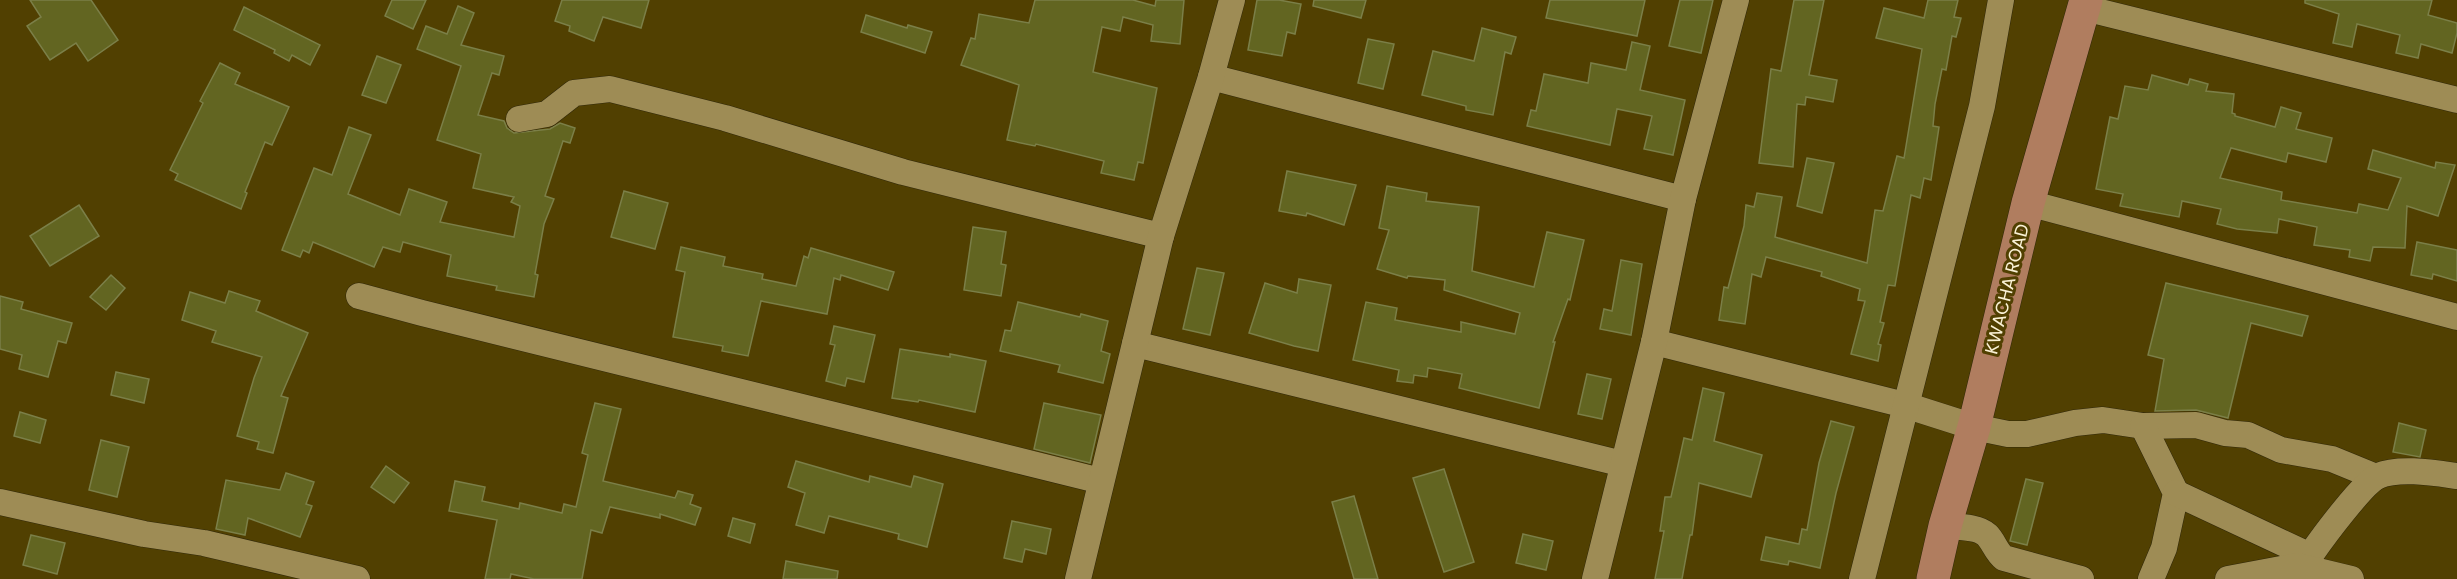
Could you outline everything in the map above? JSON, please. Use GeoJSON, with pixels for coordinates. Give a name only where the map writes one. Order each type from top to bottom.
{"type":"FeatureCollection","features":[{"type":"Feature","properties":{"kind":"main road","name":"KWACHA ROAD"},"geometry":{"type":"LineString","coordinates":[[1933,579],[1945,526],[1974,427],[2028,204],[2085,4]]}},
{"type":"Feature","properties":{"kind":"street"},"geometry":{"type":"LineString","coordinates":[[1078,579],[1161,236],[1211,77],[1232,0]]}},
{"type":"Feature","properties":{"kind":"street"},"geometry":{"type":"LineString","coordinates":[[1595,579],[1654,342],[1683,199],[1736,0]]}},
{"type":"Feature","properties":{"kind":"street"},"geometry":{"type":"LineString","coordinates":[[1862,579],[1982,106],[2001,0]]}},
{"type":"Feature","properties":{"kind":"street"},"geometry":{"type":"LineString","coordinates":[[2085,4],[2457,100]]}},
{"type":"Feature","properties":{"kind":"street"},"geometry":{"type":"LineString","coordinates":[[1211,77],[1683,199]]}},
{"type":"Feature","properties":{"kind":"street"},"geometry":{"type":"LineString","coordinates":[[519,119],[547,114],[574,93],[610,89],[724,118],[903,172],[1161,236]]}},
{"type":"Feature","properties":{"kind":"street"},"geometry":{"type":"LineString","coordinates":[[2028,204],[2457,316]]}},
{"type":"Feature","properties":{"kind":"street"},"geometry":{"type":"LineString","coordinates":[[359,296],[1101,481]]}},
{"type":"Feature","properties":{"kind":"street"},"geometry":{"type":"LineString","coordinates":[[1654,342],[1905,405],[1974,427],[2016,434],[2103,420],[2143,426],[2196,425],[2225,433],[2248,435],[2281,450],[2332,459],[2376,477],[2411,472],[2457,476]]}},
{"type":"Feature","properties":{"kind":"street"},"geometry":{"type":"LineString","coordinates":[[1135,344],[1623,464]]}},
{"type":"Feature","properties":{"kind":"street"},"geometry":{"type":"LineString","coordinates":[[2143,426],[2176,494],[2300,559],[2351,579]]}},
{"type":"Feature","properties":{"kind":"street"},"geometry":{"type":"LineString","coordinates":[[2228,579],[2300,559],[2312,553],[2376,477]]}},
{"type":"Feature","properties":{"kind":"street"},"geometry":{"type":"LineString","coordinates":[[2151,579],[2164,548],[2176,494]]}},
{"type":"Feature","properties":{"kind":"street"},"geometry":{"type":"LineString","coordinates":[[0,502],[144,534],[204,543],[357,579]]}},
{"type":"Feature","properties":{"kind":"street"},"geometry":{"type":"LineString","coordinates":[[1945,526],[1978,530],[1986,534],[2004,558],[2081,579]]}},
{"type":"Feature","properties":{"kind":"building"},"geometry":{"type":"Polygon","coordinates":[[[30,0],[91,0],[118,40],[88,61],[76,43],[50,60],[27,26],[41,17],[30,0]]]}},
{"type":"Feature","properties":{"kind":"building"},"geometry":{"type":"Polygon","coordinates":[[[392,0],[426,0],[413,29],[385,16],[392,0]]]}},
{"type":"Feature","properties":{"kind":"building"},"geometry":{"type":"Polygon","coordinates":[[[562,0],[649,0],[641,28],[603,17],[594,41],[569,31],[570,26],[555,21],[562,0]]]}},
{"type":"Feature","properties":{"kind":"building"},"geometry":{"type":"Polygon","coordinates":[[[1035,0],[1133,0],[1155,6],[1156,0],[1184,0],[1180,44],[1151,41],[1153,25],[1123,17],[1120,31],[1102,27],[1093,72],[1157,88],[1143,163],[1138,162],[1134,180],[1101,173],[1104,161],[1036,144],[1035,146],[1007,140],[1019,85],[961,65],[971,38],[975,39],[979,14],[1029,23],[1035,0]]]}},
{"type":"Feature","properties":{"kind":"building"},"geometry":{"type":"Polygon","coordinates":[[[1257,0],[1279,0],[1301,4],[1295,34],[1287,32],[1282,56],[1248,50],[1257,0]]]}},
{"type":"Feature","properties":{"kind":"building"},"geometry":{"type":"Polygon","coordinates":[[[1314,0],[1366,0],[1361,18],[1313,6],[1314,0]]]}},
{"type":"Feature","properties":{"kind":"building"},"geometry":{"type":"Polygon","coordinates":[[[1550,0],[1645,0],[1637,36],[1546,18],[1550,0]]]}},
{"type":"Feature","properties":{"kind":"building"},"geometry":{"type":"Polygon","coordinates":[[[1680,0],[1713,0],[1701,53],[1669,46],[1680,0]]]}},
{"type":"Feature","properties":{"kind":"building"},"geometry":{"type":"Polygon","coordinates":[[[1794,0],[1824,0],[1809,75],[1837,80],[1833,102],[1806,97],[1805,105],[1797,104],[1793,167],[1759,163],[1771,69],[1781,71],[1794,0]]]}},
{"type":"Feature","properties":{"kind":"building"},"geometry":{"type":"Polygon","coordinates":[[[1928,0],[1958,0],[1954,17],[1961,18],[1956,37],[1952,36],[1946,70],[1942,69],[1935,104],[1933,126],[1939,127],[1931,180],[1924,178],[1920,198],[1911,195],[1895,286],[1888,285],[1880,322],[1884,323],[1878,344],[1881,345],[1878,361],[1851,354],[1865,301],[1858,300],[1860,289],[1821,276],[1822,272],[1766,257],[1761,277],[1752,274],[1745,324],[1719,320],[1724,287],[1728,288],[1744,226],[1746,205],[1754,207],[1757,193],[1782,197],[1775,237],[1867,263],[1875,210],[1883,211],[1897,156],[1904,158],[1922,49],[1876,38],[1884,8],[1924,18],[1928,0]]]}},
{"type":"Feature","properties":{"kind":"building"},"geometry":{"type":"Polygon","coordinates":[[[2305,0],[2432,0],[2428,15],[2457,23],[2452,53],[2421,44],[2418,58],[2396,53],[2400,35],[2357,24],[2352,47],[2333,43],[2339,14],[2305,3],[2305,0]]]}},
{"type":"Feature","properties":{"kind":"building"},"geometry":{"type":"Polygon","coordinates":[[[458,6],[474,13],[461,45],[504,56],[499,75],[492,73],[478,115],[504,121],[507,128],[514,133],[550,129],[560,123],[575,128],[570,143],[563,141],[545,196],[554,199],[544,224],[535,274],[538,275],[534,297],[496,290],[497,286],[447,276],[451,255],[403,242],[400,252],[383,247],[374,267],[313,242],[309,253],[303,250],[300,257],[282,250],[314,168],[332,175],[349,127],[371,135],[348,194],[400,215],[409,189],[447,202],[440,222],[514,237],[520,206],[511,202],[514,197],[473,188],[481,154],[437,140],[461,66],[417,49],[426,26],[447,34],[458,6]]]}},
{"type":"Feature","properties":{"kind":"building"},"geometry":{"type":"Polygon","coordinates":[[[244,7],[320,45],[310,65],[292,55],[289,61],[274,53],[275,50],[234,30],[244,7]]]}},
{"type":"Feature","properties":{"kind":"building"},"geometry":{"type":"Polygon","coordinates":[[[866,15],[907,28],[908,25],[932,32],[925,53],[861,32],[866,15]]]}},
{"type":"Feature","properties":{"kind":"building"},"geometry":{"type":"Polygon","coordinates":[[[1482,28],[1516,37],[1511,54],[1505,52],[1493,115],[1466,110],[1466,106],[1422,95],[1433,51],[1474,61],[1482,28]]]}},
{"type":"Feature","properties":{"kind":"building"},"geometry":{"type":"Polygon","coordinates":[[[1368,39],[1394,44],[1383,89],[1358,83],[1368,39]]]}},
{"type":"Feature","properties":{"kind":"building"},"geometry":{"type":"Polygon","coordinates":[[[1632,42],[1650,46],[1640,90],[1685,100],[1673,155],[1644,149],[1652,116],[1617,109],[1610,145],[1527,126],[1531,110],[1536,111],[1544,74],[1588,83],[1591,63],[1626,70],[1632,42]]]}},
{"type":"Feature","properties":{"kind":"building"},"geometry":{"type":"Polygon","coordinates":[[[377,56],[401,65],[386,103],[362,95],[377,56]]]}},
{"type":"Feature","properties":{"kind":"building"},"geometry":{"type":"Polygon","coordinates":[[[220,63],[240,73],[235,84],[289,107],[272,145],[265,142],[245,192],[247,193],[241,209],[175,180],[178,174],[170,170],[203,103],[200,101],[220,63]]]}},
{"type":"Feature","properties":{"kind":"building"},"geometry":{"type":"Polygon","coordinates":[[[2152,75],[2188,85],[2190,79],[2208,84],[2206,91],[2234,94],[2232,113],[2235,116],[2275,127],[2281,107],[2301,113],[2296,129],[2332,138],[2326,162],[2288,153],[2286,162],[2231,148],[2220,178],[2282,192],[2281,200],[2357,213],[2359,204],[2388,210],[2401,178],[2368,169],[2373,150],[2435,168],[2436,162],[2455,165],[2438,216],[2407,206],[2405,248],[2373,247],[2370,261],[2349,257],[2350,250],[2314,245],[2317,227],[2279,219],[2277,233],[2237,229],[2217,224],[2221,209],[2182,201],[2179,217],[2120,206],[2123,194],[2096,189],[2110,117],[2118,119],[2125,86],[2148,90],[2152,75]]]}},
{"type":"Feature","properties":{"kind":"building"},"geometry":{"type":"Polygon","coordinates":[[[1807,158],[1834,163],[1822,213],[1797,206],[1807,158]]]}},
{"type":"Feature","properties":{"kind":"building"},"geometry":{"type":"Polygon","coordinates":[[[1287,171],[1356,185],[1344,225],[1307,213],[1306,216],[1279,211],[1287,171]]]}},
{"type":"Feature","properties":{"kind":"building"},"geometry":{"type":"Polygon","coordinates":[[[1387,186],[1427,193],[1426,201],[1479,207],[1472,271],[1534,287],[1547,232],[1584,240],[1570,300],[1568,299],[1553,342],[1555,342],[1539,408],[1459,388],[1462,374],[1428,368],[1427,377],[1414,375],[1413,383],[1397,381],[1399,370],[1353,360],[1366,302],[1397,308],[1395,320],[1461,332],[1461,322],[1515,334],[1520,313],[1444,290],[1445,280],[1408,276],[1407,278],[1377,269],[1389,230],[1379,228],[1387,186]]]}},
{"type":"Feature","properties":{"kind":"building"},"geometry":{"type":"Polygon","coordinates":[[[624,191],[668,203],[655,249],[611,237],[624,191]]]}},
{"type":"Feature","properties":{"kind":"building"},"geometry":{"type":"Polygon","coordinates":[[[79,205],[99,236],[50,266],[30,236],[79,205]]]}},
{"type":"Feature","properties":{"kind":"building"},"geometry":{"type":"Polygon","coordinates":[[[973,227],[1006,232],[1001,264],[1006,265],[1001,296],[964,290],[973,227]]]}},
{"type":"Feature","properties":{"kind":"building"},"geometry":{"type":"Polygon","coordinates":[[[2417,242],[2457,250],[2457,281],[2433,274],[2432,279],[2411,275],[2417,242]]]}},
{"type":"Feature","properties":{"kind":"building"},"geometry":{"type":"Polygon","coordinates":[[[681,247],[725,257],[723,266],[763,274],[762,279],[796,286],[804,256],[808,258],[811,248],[894,272],[888,290],[841,275],[840,280],[834,278],[827,314],[761,301],[748,356],[722,351],[723,346],[673,337],[685,272],[676,270],[681,247]]]}},
{"type":"Feature","properties":{"kind":"building"},"geometry":{"type":"Polygon","coordinates":[[[1621,260],[1642,264],[1631,335],[1600,329],[1604,309],[1612,311],[1621,260]]]}},
{"type":"Feature","properties":{"kind":"building"},"geometry":{"type":"Polygon","coordinates":[[[1197,268],[1224,273],[1210,335],[1183,329],[1197,268]]]}},
{"type":"Feature","properties":{"kind":"building"},"geometry":{"type":"Polygon","coordinates":[[[111,275],[125,288],[106,310],[90,297],[111,275]]]}},
{"type":"Feature","properties":{"kind":"building"},"geometry":{"type":"Polygon","coordinates":[[[1299,279],[1331,285],[1318,351],[1249,333],[1265,283],[1297,293],[1299,279]]]}},
{"type":"Feature","properties":{"kind":"building"},"geometry":{"type":"Polygon","coordinates":[[[2166,283],[2308,316],[2302,336],[2251,323],[2228,418],[2196,410],[2155,411],[2164,359],[2148,355],[2166,283]]]}},
{"type":"Feature","properties":{"kind":"building"},"geometry":{"type":"Polygon","coordinates":[[[229,291],[260,301],[256,311],[308,333],[281,396],[288,398],[273,453],[257,449],[259,442],[237,436],[262,357],[212,342],[216,331],[182,320],[190,292],[225,303],[229,291]]]}},
{"type":"Feature","properties":{"kind":"building"},"geometry":{"type":"Polygon","coordinates":[[[0,296],[23,302],[21,309],[72,323],[66,343],[58,341],[48,377],[19,369],[22,355],[0,349],[0,296]]]}},
{"type":"Feature","properties":{"kind":"building"},"geometry":{"type":"Polygon","coordinates":[[[1018,302],[1080,317],[1081,314],[1108,321],[1101,351],[1110,354],[1103,383],[1058,372],[1060,365],[1000,351],[1005,330],[1011,331],[1018,302]]]}},
{"type":"Feature","properties":{"kind":"building"},"geometry":{"type":"Polygon","coordinates":[[[834,326],[875,335],[864,382],[847,378],[845,386],[826,381],[835,345],[830,344],[834,326]]]}},
{"type":"Feature","properties":{"kind":"building"},"geometry":{"type":"Polygon","coordinates":[[[900,349],[950,357],[950,354],[986,361],[975,412],[919,400],[918,402],[892,398],[900,349]]]}},
{"type":"Feature","properties":{"kind":"building"},"geometry":{"type":"Polygon","coordinates":[[[116,372],[149,379],[144,403],[111,395],[116,372]]]}},
{"type":"Feature","properties":{"kind":"building"},"geometry":{"type":"Polygon","coordinates":[[[1587,374],[1611,379],[1602,419],[1578,414],[1587,374]]]}},
{"type":"Feature","properties":{"kind":"building"},"geometry":{"type":"Polygon","coordinates":[[[1703,388],[1724,393],[1714,441],[1762,455],[1751,497],[1699,483],[1692,535],[1690,535],[1682,579],[1655,579],[1664,531],[1660,531],[1665,497],[1671,497],[1684,438],[1692,440],[1703,388]]]}},
{"type":"Feature","properties":{"kind":"building"},"geometry":{"type":"Polygon","coordinates":[[[595,403],[621,409],[603,481],[675,498],[678,491],[693,495],[690,504],[701,508],[695,525],[660,514],[660,518],[610,507],[602,533],[591,530],[582,579],[534,579],[511,574],[510,579],[485,579],[497,520],[449,511],[455,481],[485,487],[482,501],[519,509],[520,503],[562,513],[564,504],[576,507],[588,455],[582,453],[595,403]]]}},
{"type":"Feature","properties":{"kind":"building"},"geometry":{"type":"Polygon","coordinates":[[[1044,403],[1101,415],[1090,463],[1034,449],[1044,403]]]}},
{"type":"Feature","properties":{"kind":"building"},"geometry":{"type":"Polygon","coordinates":[[[20,412],[46,420],[40,443],[14,436],[20,412]]]}},
{"type":"Feature","properties":{"kind":"building"},"geometry":{"type":"Polygon","coordinates":[[[1831,421],[1854,427],[1836,493],[1820,568],[1789,561],[1788,565],[1761,560],[1766,537],[1799,544],[1802,529],[1807,530],[1819,463],[1831,421]]]}},
{"type":"Feature","properties":{"kind":"building"},"geometry":{"type":"Polygon","coordinates":[[[2399,423],[2426,430],[2420,457],[2393,452],[2399,423]]]}},
{"type":"Feature","properties":{"kind":"building"},"geometry":{"type":"Polygon","coordinates":[[[101,440],[129,447],[117,497],[89,490],[101,440]]]}},
{"type":"Feature","properties":{"kind":"building"},"geometry":{"type":"Polygon","coordinates":[[[796,461],[869,482],[870,476],[911,487],[914,476],[943,484],[927,547],[898,539],[899,534],[829,516],[824,533],[796,525],[805,493],[788,487],[796,461]]]}},
{"type":"Feature","properties":{"kind":"building"},"geometry":{"type":"Polygon","coordinates":[[[386,466],[409,483],[394,503],[371,487],[386,466]]]}},
{"type":"Feature","properties":{"kind":"building"},"geometry":{"type":"Polygon","coordinates":[[[1444,469],[1474,562],[1444,572],[1413,478],[1444,469]]]}},
{"type":"Feature","properties":{"kind":"building"},"geometry":{"type":"Polygon","coordinates":[[[286,473],[314,482],[306,504],[312,506],[300,537],[248,518],[245,535],[216,529],[226,480],[280,490],[286,473]]]}},
{"type":"Feature","properties":{"kind":"building"},"geometry":{"type":"Polygon","coordinates":[[[2026,479],[2043,483],[2027,545],[2010,541],[2026,479]]]}},
{"type":"Feature","properties":{"kind":"building"},"geometry":{"type":"Polygon","coordinates":[[[1354,496],[1378,579],[1354,579],[1332,502],[1354,496]]]}},
{"type":"Feature","properties":{"kind":"building"},"geometry":{"type":"Polygon","coordinates":[[[733,518],[755,524],[750,543],[728,536],[733,518]]]}},
{"type":"Feature","properties":{"kind":"building"},"geometry":{"type":"Polygon","coordinates":[[[1012,521],[1051,529],[1046,554],[1025,549],[1022,562],[1004,558],[1012,521]]]}},
{"type":"Feature","properties":{"kind":"building"},"geometry":{"type":"Polygon","coordinates":[[[1523,534],[1553,541],[1546,570],[1516,563],[1523,534]]]}},
{"type":"Feature","properties":{"kind":"building"},"geometry":{"type":"Polygon","coordinates":[[[31,535],[65,543],[57,574],[23,565],[31,535]]]}},
{"type":"Feature","properties":{"kind":"building"},"geometry":{"type":"Polygon","coordinates":[[[786,561],[838,571],[837,579],[783,579],[786,561]]]}}]}
